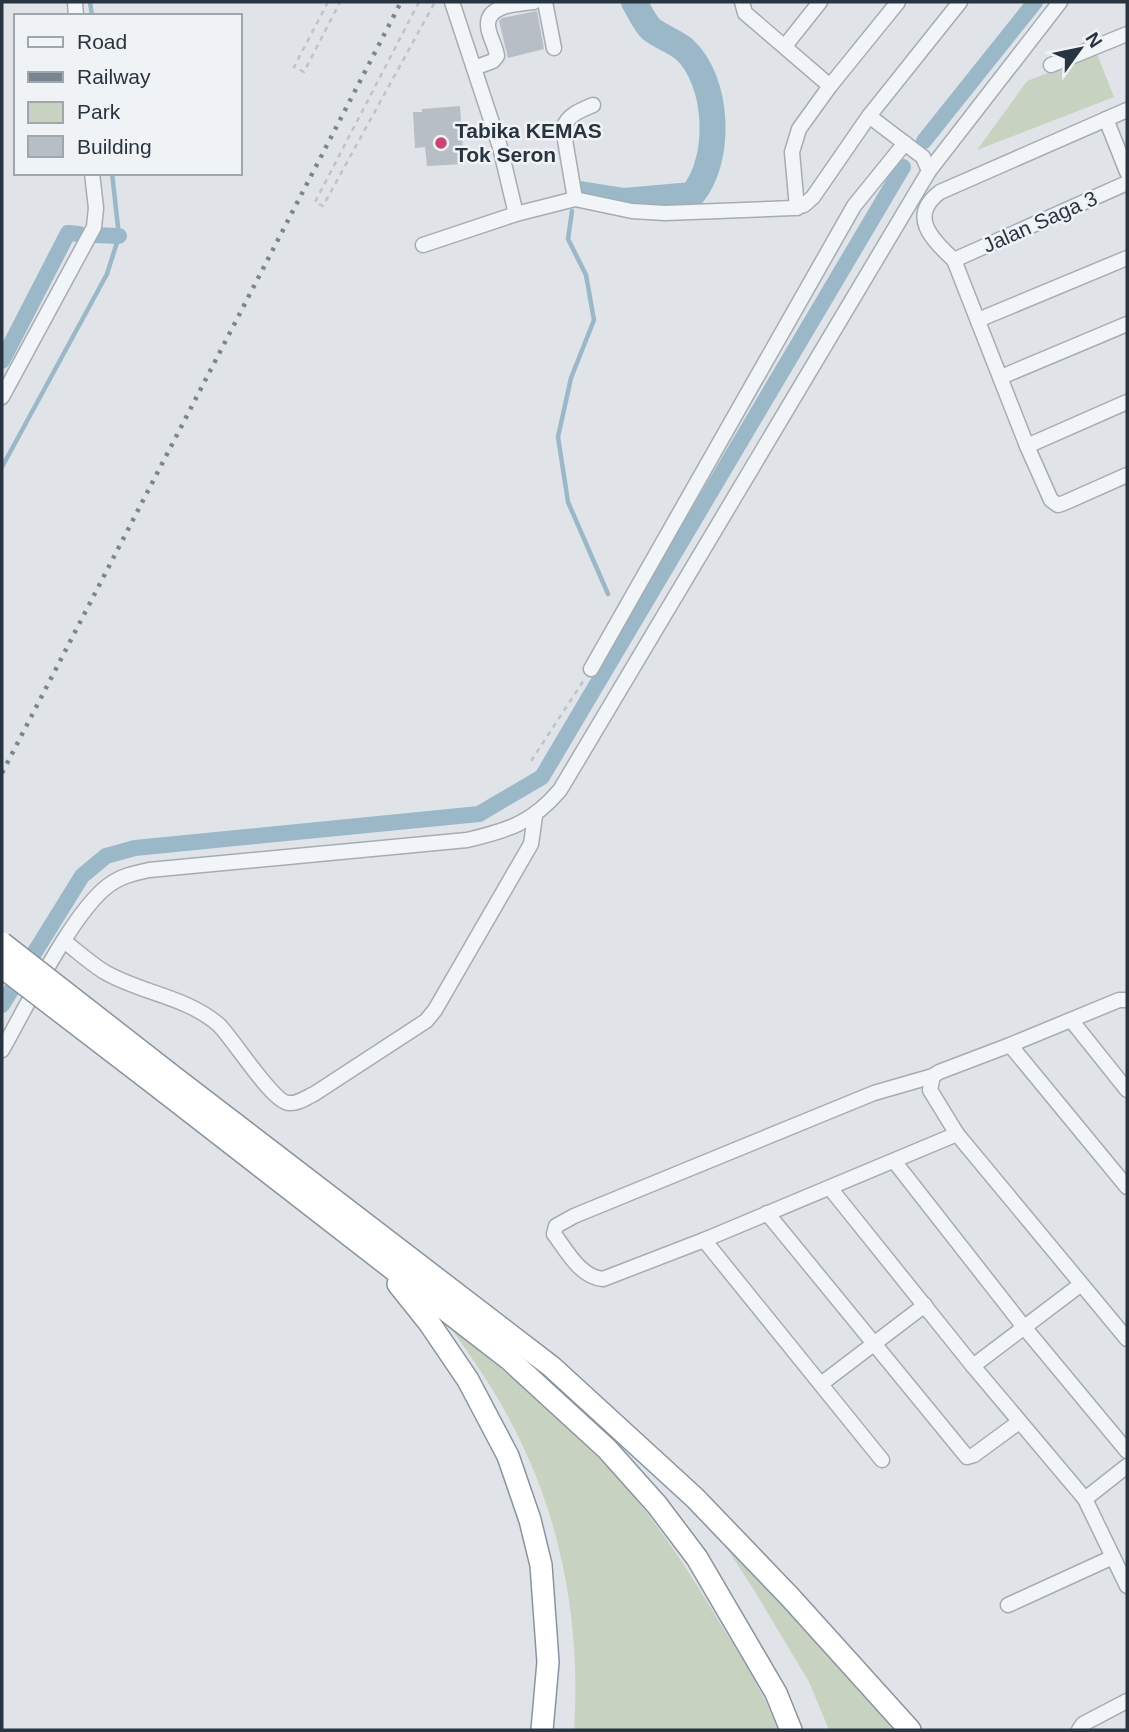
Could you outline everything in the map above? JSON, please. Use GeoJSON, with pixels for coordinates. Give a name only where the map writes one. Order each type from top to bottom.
{"type":"FeatureCollection","features":[{"type":"Feature","properties":{"kind":"highway"},"geometry":{"type":"LineString","coordinates":[[2,943],[377,1258],[510,1360],[607,1449],[657,1505],[697,1558],[776,1693],[791,1730]]}},
{"type":"Feature","properties":{"kind":"highway"},"geometry":{"type":"LineString","coordinates":[[2,967],[399,1249],[551,1367],[695,1498],[790,1597],[910,1730]]}},
{"type":"Feature","properties":{"kind":"highway"},"geometry":{"type":"LineString","coordinates":[[399,1249],[520,1346],[620,1444],[665,1495],[709,1553],[787,1685],[805,1730]]}},
{"type":"Feature","properties":{"kind":"highway"},"geometry":{"type":"LineString","coordinates":[[377,1258],[430,1324],[468,1380],[508,1456],[541,1564],[548,1662],[542,1730]]}},
{"type":"Feature","properties":{"kind":"street"},"geometry":{"type":"LineString","coordinates":[[452,2],[505,163],[516,214]]}},
{"type":"Feature","properties":{"kind":"street"},"geometry":{"type":"LineString","coordinates":[[474,68],[497,57],[488,25],[492,14],[500,8],[534,2]]}},
{"type":"Feature","properties":{"kind":"street"},"geometry":{"type":"LineString","coordinates":[[545,2],[554,48]]}},
{"type":"Feature","properties":{"kind":"street"},"geometry":{"type":"LineString","coordinates":[[742,2],[746,13],[830,86]]}},
{"type":"Feature","properties":{"kind":"street"},"geometry":{"type":"LineString","coordinates":[[785,46],[820,2]]}},
{"type":"Feature","properties":{"kind":"street"},"geometry":{"type":"LineString","coordinates":[[797,208],[792,152],[799,129],[898,2]]}},
{"type":"Feature","properties":{"kind":"street"},"geometry":{"type":"LineString","coordinates":[[423,245],[516,214],[575,200],[632,211],[654,212],[797,208],[813,197],[869,116],[960,2]]}},
{"type":"Feature","properties":{"kind":"street"},"geometry":{"type":"LineString","coordinates":[[2,1050],[64,942],[100,893],[123,877],[149,870],[467,840],[509,828],[535,816],[566,779],[929,171],[1060,2]]}},
{"type":"Feature","properties":{"kind":"street"},"geometry":{"type":"LineString","coordinates":[[1051,65],[1127,34]]}},
{"type":"Feature","properties":{"kind":"street"},"geometry":{"type":"LineString","coordinates":[[575,200],[563,128],[575,112],[593,105]]}},
{"type":"Feature","properties":{"kind":"street"},"geometry":{"type":"LineString","coordinates":[[1127,110],[940,192],[926,205],[923,219],[935,243],[954,260],[1051,500],[1058,505],[1127,475]]}},
{"type":"Feature","properties":{"kind":"street"},"geometry":{"type":"LineString","coordinates":[[869,116],[923,157],[929,171]]}},
{"type":"Feature","properties":{"kind":"street"},"geometry":{"type":"LineString","coordinates":[[1106,119],[1127,172]]}},
{"type":"Feature","properties":{"kind":"street"},"geometry":{"type":"LineString","coordinates":[[591,669],[854,206],[905,143]]}},
{"type":"Feature","properties":{"kind":"street"},"geometry":{"type":"LineString","coordinates":[[2,397],[94,227],[96,208],[92,175]]}},
{"type":"Feature","properties":{"kind":"street","name":"Jalan Saga 3"},"geometry":{"type":"LineString","coordinates":[[954,260],[1127,183]]}},
{"type":"Feature","properties":{"kind":"street"},"geometry":{"type":"LineString","coordinates":[[978,320],[1127,258]]}},
{"type":"Feature","properties":{"kind":"street"},"geometry":{"type":"LineString","coordinates":[[1001,377],[1127,324]]}},
{"type":"Feature","properties":{"kind":"street"},"geometry":{"type":"LineString","coordinates":[[1027,446],[1127,402]]}},
{"type":"Feature","properties":{"kind":"street"},"geometry":{"type":"LineString","coordinates":[[64,942],[104,971],[208,1016],[230,1036],[280,1101],[288,1104],[296,1102],[337,1080],[417,1030],[426,1021],[435,1010],[531,844],[535,816]]}},
{"type":"Feature","properties":{"kind":"street"},"geometry":{"type":"LineString","coordinates":[[957,1134],[704,1240],[603,1279],[583,1271],[554,1234],[556,1226],[574,1216],[874,1093],[933,1076],[1119,1000],[1127,1000]]}},
{"type":"Feature","properties":{"kind":"street"},"geometry":{"type":"LineString","coordinates":[[1071,1020],[1127,1090]]}},
{"type":"Feature","properties":{"kind":"street"},"geometry":{"type":"LineString","coordinates":[[1010,1045],[1127,1187]]}},
{"type":"Feature","properties":{"kind":"street"},"geometry":{"type":"LineString","coordinates":[[933,1076],[930,1090],[957,1134],[1127,1339]]}},
{"type":"Feature","properties":{"kind":"street"},"geometry":{"type":"LineString","coordinates":[[894,1161],[1127,1451]]}},
{"type":"Feature","properties":{"kind":"street"},"geometry":{"type":"LineString","coordinates":[[830,1188],[973,1366],[1085,1499],[1127,1586]]}},
{"type":"Feature","properties":{"kind":"street"},"geometry":{"type":"LineString","coordinates":[[767,1213],[967,1457],[974,1455],[1019,1422]]}},
{"type":"Feature","properties":{"kind":"street"},"geometry":{"type":"LineString","coordinates":[[704,1240],[883,1460]]}},
{"type":"Feature","properties":{"kind":"street"},"geometry":{"type":"LineString","coordinates":[[973,1366],[1080,1285]]}},
{"type":"Feature","properties":{"kind":"street"},"geometry":{"type":"LineString","coordinates":[[821,1384],[925,1305]]}},
{"type":"Feature","properties":{"kind":"street"},"geometry":{"type":"LineString","coordinates":[[1085,1499],[1127,1466]]}},
{"type":"Feature","properties":{"kind":"street"},"geometry":{"type":"LineString","coordinates":[[1008,1605],[1113,1557]]}},
{"type":"Feature","properties":{"kind":"street"},"geometry":{"type":"LineString","coordinates":[[1079,1730],[1083,1724],[1127,1700]]}},
{"type":"Feature","properties":{"kind":"path"},"geometry":{"type":"LineString","coordinates":[[328,2],[294,67],[303,72],[340,2]]}},
{"type":"Feature","properties":{"kind":"path"},"geometry":{"type":"LineString","coordinates":[[419,2],[315,202],[323,206],[436,2]]}},
{"type":"Feature","properties":{"kind":"path"},"geometry":{"type":"LineString","coordinates":[[531,761],[591,669]]}},
{"type":"Feature","properties":{"kind":"green space"},"geometry":{"type":"Polygon","coordinates":[[[1097,54],[1114,97],[977,150],[1027,81],[1097,54]]]}},
{"type":"Feature","properties":{"kind":"green space"},"geometry":{"type":"Polygon","coordinates":[[[450,1327],[563,1423],[634,1496],[666,1538],[709,1605],[753,1678],[778,1730],[574,1730],[571,1612],[556,1536],[530,1462],[506,1413],[450,1327]]]}},
{"type":"Feature","properties":{"kind":"green space"},"geometry":{"type":"Polygon","coordinates":[[[717,1533],[897,1730],[829,1730],[809,1682],[717,1533]]]}},
{"type":"Feature","properties":{"kind":"building"},"geometry":{"type":"Polygon","coordinates":[[[537,11],[544,49],[508,58],[499,21],[502,18],[537,11]]]}},
{"type":"Feature","properties":{"kind":"building"},"geometry":{"type":"Polygon","coordinates":[[[460,106],[464,164],[427,166],[425,147],[415,148],[413,112],[460,106]]]}},
{"type":"Feature","properties":{"kind":"waterway"},"geometry":{"type":"LineString","coordinates":[[90,2],[92,14]]}},
{"type":"Feature","properties":{"kind":"waterway"},"geometry":{"type":"LineString","coordinates":[[580,194],[624,201],[692,195],[702,180],[708,162],[712,121],[704,80],[696,63],[684,49],[651,29],[634,2]]}},
{"type":"Feature","properties":{"kind":"waterway"},"geometry":{"type":"LineString","coordinates":[[924,141],[1035,2]]}},
{"type":"Feature","properties":{"kind":"waterway"},"geometry":{"type":"LineString","coordinates":[[2,1005],[82,876],[106,856],[135,848],[479,814],[542,777],[903,167]]}},
{"type":"Feature","properties":{"kind":"waterway"},"geometry":{"type":"LineString","coordinates":[[2,467],[107,274],[119,236],[112,175]]}},
{"type":"Feature","properties":{"kind":"waterway"},"geometry":{"type":"LineString","coordinates":[[572,211],[568,239],[586,275],[594,320],[571,378],[558,437],[568,502],[608,594]]}},
{"type":"Feature","properties":{"kind":"waterway"},"geometry":{"type":"LineString","coordinates":[[2,361],[68,233],[79,234]]}},
{"type":"Feature","properties":{"kind":"waterway"},"geometry":{"type":"LineString","coordinates":[[93,235],[119,236]]}},
{"type":"Feature","properties":{"kind":"railway"},"geometry":{"type":"LineString","coordinates":[[2,773],[401,2]]}},
{"type":"Feature","properties":{"kind":"place","name":"Tabika KEMAS Tok Seron"},"geometry":{"type":"Point","coordinates":[441,143]}}]}
